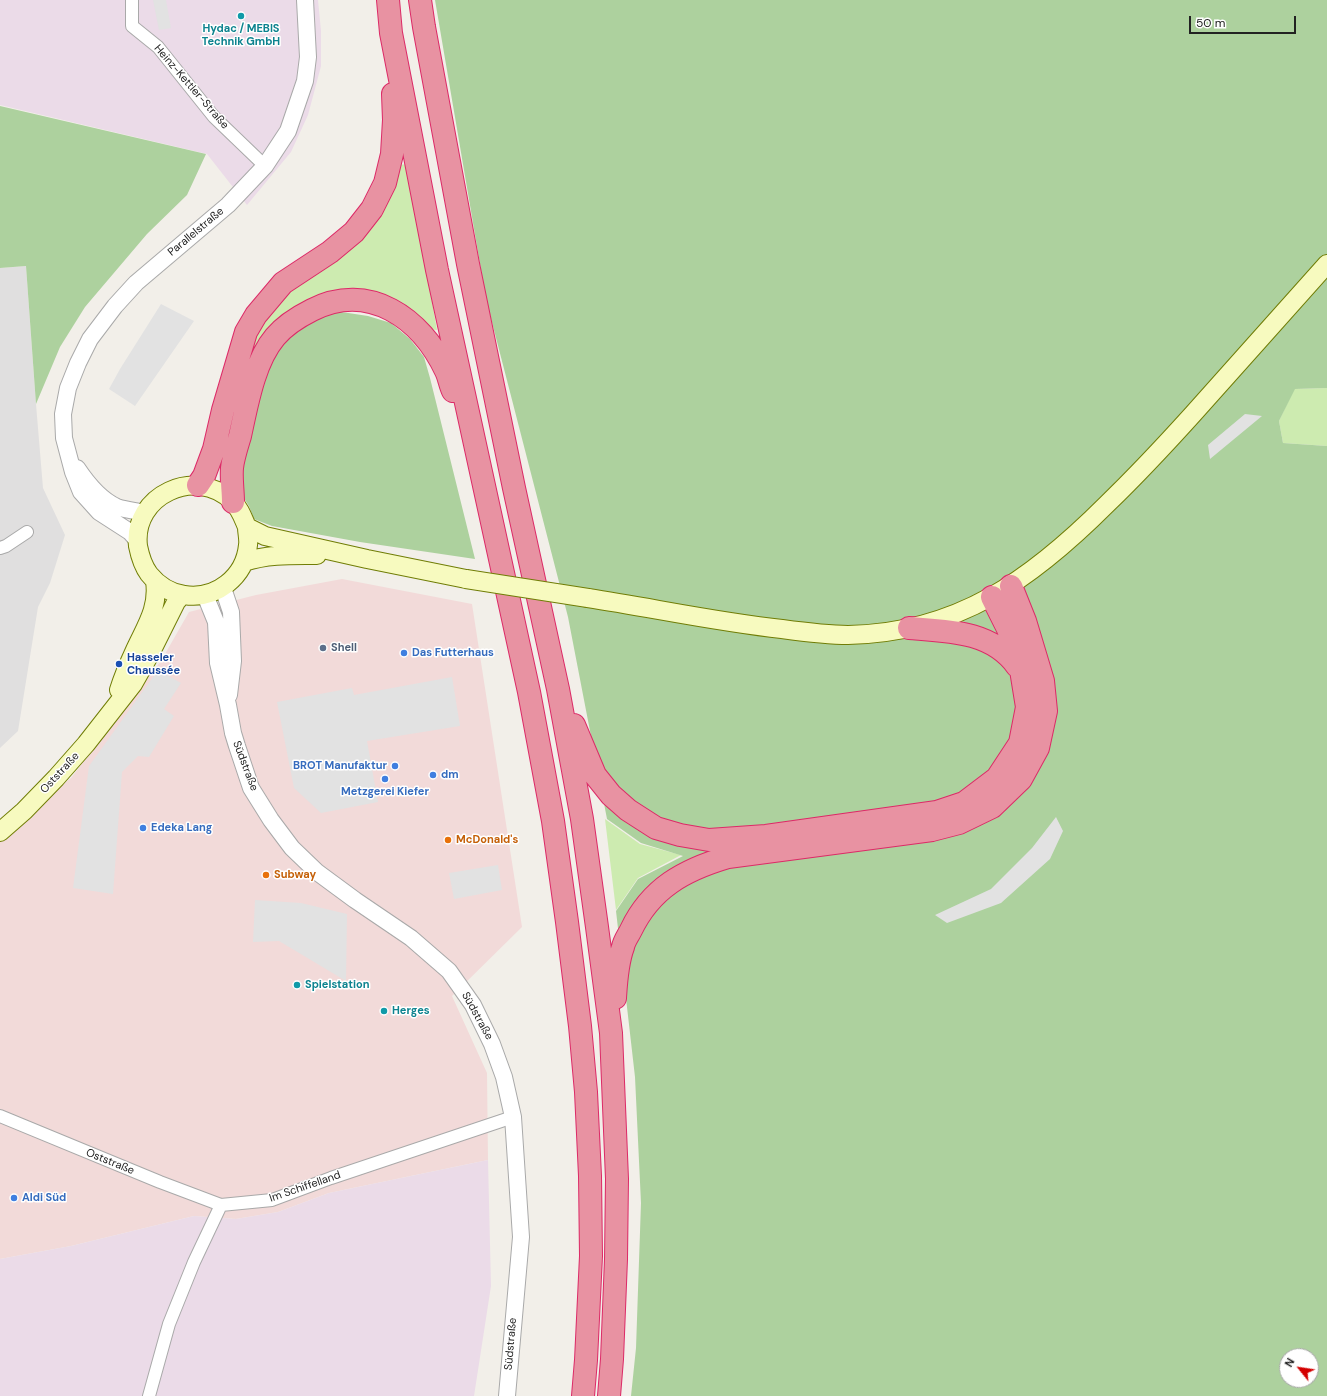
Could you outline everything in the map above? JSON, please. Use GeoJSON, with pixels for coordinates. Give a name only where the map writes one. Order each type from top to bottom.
{"type":"FeatureCollection","features":[{"type":"Feature","properties":{"kind":"highway"},"geometry":{"type":"LineString","coordinates":[[388,0],[392,33],[437,270],[526,677],[553,821],[580,1026],[586,1092],[590,1176],[591,1256],[583,1396]]}},
{"type":"Feature","properties":{"kind":"highway"},"geometry":{"type":"LineString","coordinates":[[420,0],[468,264],[514,488],[558,689],[582,819],[611,1033],[617,1179],[616,1259],[609,1396]]}},
{"type":"Feature","properties":{"kind":"highway"},"geometry":{"type":"LineString","coordinates":[[198,485],[204,476],[214,449],[246,332],[256,315],[283,283],[330,252],[354,232],[372,209],[384,183],[392,154],[394,120],[392,33]]}},
{"type":"Feature","properties":{"kind":"highway"},"geometry":{"type":"LineString","coordinates":[[233,502],[232,467],[249,396],[262,358],[275,337],[297,318],[323,304],[348,299],[370,302],[390,308],[409,322],[428,341],[446,371],[485,492]]}},
{"type":"Feature","properties":{"kind":"highway"},"geometry":{"type":"LineString","coordinates":[[611,1033],[617,975],[623,947],[634,923],[648,902],[666,885],[702,865],[728,857],[932,830],[958,823],[992,807],[1021,779],[1038,748],[1046,711],[1043,681],[1035,649],[1011,586]]}},
{"type":"Feature","properties":{"kind":"highway"},"geometry":{"type":"LineString","coordinates":[[558,689],[595,776],[611,795],[628,810],[656,828],[680,835],[709,840],[766,836],[937,812],[964,803],[997,778],[1020,743],[1027,707],[1020,670],[1008,629],[992,597]]}},
{"type":"Feature","properties":{"kind":"highway"},"geometry":{"type":"LineString","coordinates":[[909,628],[955,632],[994,643],[1012,657],[1020,670]]}},
{"type":"Feature","properties":{"kind":"main road"},"geometry":{"type":"LineString","coordinates":[[247,527],[265,536],[466,579],[752,626],[848,635],[909,628],[948,617],[992,597],[1011,586],[1057,551],[1085,526],[1141,471],[1327,264]]}},
{"type":"Feature","properties":{"kind":"main road"},"geometry":{"type":"LineString","coordinates":[[198,485],[223,493],[233,502],[242,513],[247,527],[248,545],[244,562],[235,576],[223,588],[205,595],[191,596],[182,595],[167,590],[155,581],[145,569],[139,555],[138,540],[139,526],[145,513],[154,501],[166,492],[179,486],[198,485]]}},
{"type":"Feature","properties":{"kind":"main road"},"geometry":{"type":"LineString","coordinates":[[244,562],[257,557],[274,555],[324,554],[367,559]]}},
{"type":"Feature","properties":{"kind":"main road","name":"Oststraße"},"geometry":{"type":"LineString","coordinates":[[112,708],[156,601],[155,581]]}},
{"type":"Feature","properties":{"kind":"main road","name":"Oststraße"},"geometry":{"type":"LineString","coordinates":[[0,832],[24,811],[56,778],[86,744],[112,708],[133,684],[176,602],[182,595]]}},
{"type":"Feature","properties":{"kind":"street","name":"Heinz-Kettler-Straße"},"geometry":{"type":"LineString","coordinates":[[132,0],[132,26],[158,47],[214,117],[265,166]]}},
{"type":"Feature","properties":{"kind":"street","name":"Parallelstraße"},"geometry":{"type":"LineString","coordinates":[[138,540],[130,532],[99,512],[81,492],[73,472],[64,438],[63,414],[68,388],[90,338],[115,306],[136,283],[228,205],[265,166],[288,131],[305,81],[308,57],[305,0]]}},
{"type":"Feature","properties":{"kind":"street","name":"Parallelstraße"},"geometry":{"type":"LineString","coordinates":[[69,455],[84,479],[98,494],[116,506],[145,513]]}},
{"type":"Feature","properties":{"kind":"street"},"geometry":{"type":"LineString","coordinates":[[0,548],[6,546],[27,532]]}},
{"type":"Feature","properties":{"kind":"street","name":"Südstraße"},"geometry":{"type":"LineString","coordinates":[[223,588],[231,612],[233,654],[228,705]]}},
{"type":"Feature","properties":{"kind":"street","name":"Südstraße"},"geometry":{"type":"LineString","coordinates":[[205,595],[216,622],[218,663],[233,733],[252,788],[271,820],[292,848],[317,872],[411,938],[448,970],[473,1005],[492,1044],[504,1077],[513,1117],[520,1237],[507,1396]]}},
{"type":"Feature","properties":{"kind":"street","name":"Oststraße"},"geometry":{"type":"LineString","coordinates":[[0,1116],[153,1179],[221,1205]]}},
{"type":"Feature","properties":{"kind":"street","name":"Im Schiffelland"},"geometry":{"type":"LineString","coordinates":[[221,1205],[272,1200],[331,1178],[513,1117]]}},
{"type":"Feature","properties":{"kind":"street"},"geometry":{"type":"LineString","coordinates":[[149,1396],[169,1324],[194,1262],[221,1205]]}},
{"type":"Feature","properties":{"kind":"shaded area"},"geometry":{"type":"Polygon","coordinates":[[[0,0],[318,0],[321,31],[321,66],[308,115],[291,152],[247,205],[207,154],[0,105],[0,0]]]}},
{"type":"Feature","properties":{"kind":"shaded area"},"geometry":{"type":"Polygon","coordinates":[[[153,0],[166,0],[171,28],[159,30],[153,0]]]}},
{"type":"Feature","properties":{"kind":"shaded area"},"geometry":{"type":"Polygon","coordinates":[[[26,266],[43,488],[65,535],[50,583],[38,607],[18,731],[0,748],[0,268],[26,266]]]}},
{"type":"Feature","properties":{"kind":"shaded area"},"geometry":{"type":"Polygon","coordinates":[[[161,304],[194,321],[135,406],[109,389],[161,304]]]}},
{"type":"Feature","properties":{"kind":"shaded area"},"geometry":{"type":"Polygon","coordinates":[[[1245,414],[1262,416],[1210,459],[1208,445],[1245,414]]]}},
{"type":"Feature","properties":{"kind":"shaded area"},"geometry":{"type":"Polygon","coordinates":[[[342,579],[472,604],[522,927],[452,996],[487,1073],[488,1160],[329,1193],[278,1212],[236,1219],[194,1216],[71,1246],[0,1259],[0,835],[71,778],[161,661],[189,612],[256,595],[342,579]]]}},
{"type":"Feature","properties":{"kind":"shaded area"},"geometry":{"type":"Polygon","coordinates":[[[158,670],[181,683],[164,709],[174,716],[149,757],[138,756],[122,772],[113,894],[73,888],[89,766],[158,670]]]}},
{"type":"Feature","properties":{"kind":"shaded area"},"geometry":{"type":"Polygon","coordinates":[[[452,677],[460,726],[367,741],[378,802],[321,813],[294,788],[277,702],[352,688],[354,695],[452,677]]]}},
{"type":"Feature","properties":{"kind":"shaded area"},"geometry":{"type":"Polygon","coordinates":[[[1056,817],[1063,831],[1050,859],[1001,903],[947,923],[935,915],[991,889],[1032,848],[1056,817]]]}},
{"type":"Feature","properties":{"kind":"shaded area"},"geometry":{"type":"Polygon","coordinates":[[[498,865],[502,890],[454,899],[449,873],[498,865]]]}},
{"type":"Feature","properties":{"kind":"shaded area"},"geometry":{"type":"Polygon","coordinates":[[[255,900],[301,903],[347,914],[346,981],[279,941],[253,942],[255,900]]]}},
{"type":"Feature","properties":{"kind":"shaded area"},"geometry":{"type":"Polygon","coordinates":[[[488,1160],[491,1286],[474,1396],[0,1396],[0,1259],[71,1246],[194,1216],[236,1219],[278,1212],[329,1193],[488,1160]]]}},
{"type":"Feature","properties":{"kind":"green space"},"geometry":{"type":"Polygon","coordinates":[[[435,0],[1327,0],[1327,388],[1295,389],[1279,421],[1283,443],[1327,446],[1327,1396],[631,1396],[636,1348],[641,1203],[635,1077],[616,911],[638,879],[683,856],[641,843],[607,819],[568,617],[486,299],[435,0]]]}},
{"type":"Feature","properties":{"kind":"green space"},"geometry":{"type":"Polygon","coordinates":[[[0,106],[206,154],[187,195],[147,234],[85,307],[60,347],[36,404],[26,266],[0,268],[0,106]]]}},
{"type":"Feature","properties":{"kind":"green space"},"geometry":{"type":"Polygon","coordinates":[[[408,164],[437,330],[428,329],[353,291],[321,294],[296,306],[243,374],[251,342],[263,318],[398,165],[408,164]]]}},
{"type":"Feature","properties":{"kind":"green space"},"geometry":{"type":"Polygon","coordinates":[[[335,311],[368,316],[391,323],[410,339],[424,357],[475,559],[360,542],[272,526],[254,519],[249,506],[241,494],[239,466],[271,356],[286,338],[313,321],[335,311]]]}},
{"type":"Feature","properties":{"kind":"green space"},"geometry":{"type":"Polygon","coordinates":[[[1327,388],[1327,446],[1283,443],[1279,421],[1294,389],[1327,388]]]}},
{"type":"Feature","properties":{"kind":"green space"},"geometry":{"type":"Polygon","coordinates":[[[605,819],[640,844],[681,855],[638,878],[616,910],[605,819]]]}},
{"type":"Feature","properties":{"kind":"place","name":"Hydac / MEBIS Technik GmbH"},"geometry":{"type":"Point","coordinates":[241,16]}},
{"type":"Feature","properties":{"kind":"place","name":"Shell"},"geometry":{"type":"Point","coordinates":[323,648]}},
{"type":"Feature","properties":{"kind":"place","name":"Das Futterhaus"},"geometry":{"type":"Point","coordinates":[404,653]}},
{"type":"Feature","properties":{"kind":"place","name":"Hasseler Chaussée"},"geometry":{"type":"Point","coordinates":[119,664]}},
{"type":"Feature","properties":{"kind":"place","name":"BROT Manufaktur"},"geometry":{"type":"Point","coordinates":[395,766]}},
{"type":"Feature","properties":{"kind":"place","name":"dm"},"geometry":{"type":"Point","coordinates":[433,775]}},
{"type":"Feature","properties":{"kind":"place","name":"Metzgerei Kiefer"},"geometry":{"type":"Point","coordinates":[385,779]}},
{"type":"Feature","properties":{"kind":"place","name":"Edeka Lang"},"geometry":{"type":"Point","coordinates":[143,828]}},
{"type":"Feature","properties":{"kind":"place","name":"McDonald's"},"geometry":{"type":"Point","coordinates":[448,840]}},
{"type":"Feature","properties":{"kind":"place","name":"Subway"},"geometry":{"type":"Point","coordinates":[266,875]}},
{"type":"Feature","properties":{"kind":"place","name":"Spielstation"},"geometry":{"type":"Point","coordinates":[297,985]}},
{"type":"Feature","properties":{"kind":"place","name":"Herges"},"geometry":{"type":"Point","coordinates":[384,1011]}},
{"type":"Feature","properties":{"kind":"place","name":"Aldi Süd"},"geometry":{"type":"Point","coordinates":[14,1198]}}]}
